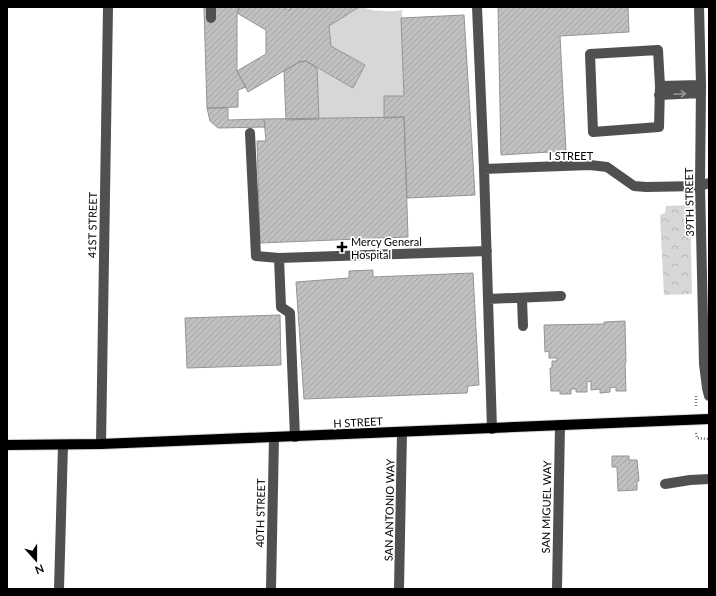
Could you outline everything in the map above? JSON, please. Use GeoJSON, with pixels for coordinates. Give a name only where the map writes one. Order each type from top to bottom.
{"type":"FeatureCollection","features":[{"type":"Feature","properties":{"kind":"main road","name":"H STREET"},"geometry":{"type":"LineString","coordinates":[[7,445],[101,444],[709,420]]}},
{"type":"Feature","properties":{"kind":"street","name":"41ST STREET"},"geometry":{"type":"LineString","coordinates":[[101,444],[108,7]]}},
{"type":"Feature","properties":{"kind":"street"},"geometry":{"type":"LineString","coordinates":[[211,7],[211,18]]}},
{"type":"Feature","properties":{"kind":"street"},"geometry":{"type":"LineString","coordinates":[[477,7],[487,251],[492,429]]}},
{"type":"Feature","properties":{"kind":"street","name":"39TH STREET"},"geometry":{"type":"LineString","coordinates":[[699,7],[701,89],[706,186],[704,364],[709,396]]}},
{"type":"Feature","properties":{"kind":"street"},"geometry":{"type":"LineString","coordinates":[[658,50],[660,90],[659,127],[593,132],[590,54],[658,50]]}},
{"type":"Feature","properties":{"kind":"street"},"geometry":{"type":"LineString","coordinates":[[660,90],[701,89]]}},
{"type":"Feature","properties":{"kind":"street"},"geometry":{"type":"LineString","coordinates":[[250,133],[256,256],[279,258],[487,251]]}},
{"type":"Feature","properties":{"kind":"street","name":"I STREET"},"geometry":{"type":"LineString","coordinates":[[484,169],[590,165],[607,167],[634,186],[706,186]]}},
{"type":"Feature","properties":{"kind":"street"},"geometry":{"type":"LineString","coordinates":[[279,258],[280,307],[290,314],[294,437]]}},
{"type":"Feature","properties":{"kind":"street"},"geometry":{"type":"LineString","coordinates":[[488,299],[522,299],[561,296]]}},
{"type":"Feature","properties":{"kind":"street"},"geometry":{"type":"LineString","coordinates":[[522,299],[523,326]]}},
{"type":"Feature","properties":{"kind":"street","name":"SAN MIGUEL WAY"},"geometry":{"type":"LineString","coordinates":[[556,589],[560,425]]}},
{"type":"Feature","properties":{"kind":"street","name":"SAN ANTONIO WAY"},"geometry":{"type":"LineString","coordinates":[[399,589],[402,432]]}},
{"type":"Feature","properties":{"kind":"street","name":"40TH STREET"},"geometry":{"type":"LineString","coordinates":[[271,589],[274,437]]}},
{"type":"Feature","properties":{"kind":"street"},"geometry":{"type":"LineString","coordinates":[[59,589],[63,445]]}},
{"type":"Feature","properties":{"kind":"street"},"geometry":{"type":"LineString","coordinates":[[666,484],[690,480],[709,479]]}},
{"type":"Feature","properties":{"kind":"path"},"geometry":{"type":"LineString","coordinates":[[696,434],[696,438],[709,439]]}},
{"type":"Feature","properties":{"kind":"green space"},"geometry":{"type":"Polygon","coordinates":[[[359,7],[383,11],[402,10],[404,96],[384,96],[384,118],[319,119],[317,68],[353,88],[365,65],[331,46],[329,26],[359,7]]]}},
{"type":"Feature","properties":{"kind":"green space"},"geometry":{"type":"Polygon","coordinates":[[[690,205],[692,294],[664,295],[660,215],[665,213],[666,206],[690,205]]]}},
{"type":"Feature","properties":{"kind":"building"},"geometry":{"type":"Polygon","coordinates":[[[204,7],[240,7],[237,13],[237,71],[246,87],[238,90],[238,107],[207,108],[204,7]]]}},
{"type":"Feature","properties":{"kind":"building"},"geometry":{"type":"Polygon","coordinates":[[[240,7],[283,7],[289,10],[290,7],[359,7],[329,26],[331,46],[365,65],[353,88],[306,61],[299,62],[248,92],[237,71],[266,54],[266,30],[237,13],[240,7]]]}},
{"type":"Feature","properties":{"kind":"building"},"geometry":{"type":"Polygon","coordinates":[[[498,7],[628,7],[629,32],[560,36],[566,151],[501,155],[498,7]]]}},
{"type":"Feature","properties":{"kind":"building"},"geometry":{"type":"Polygon","coordinates":[[[464,15],[475,195],[407,198],[404,117],[384,118],[384,96],[404,96],[401,18],[464,15]]]}},
{"type":"Feature","properties":{"kind":"building"},"geometry":{"type":"Polygon","coordinates":[[[306,61],[317,68],[319,119],[286,120],[284,71],[299,62],[306,61]]]}},
{"type":"Feature","properties":{"kind":"building"},"geometry":{"type":"Polygon","coordinates":[[[207,108],[228,108],[228,120],[264,119],[265,127],[218,128],[210,121],[207,108]]]}},
{"type":"Feature","properties":{"kind":"building"},"geometry":{"type":"Polygon","coordinates":[[[404,117],[408,237],[260,243],[257,141],[266,141],[264,119],[404,117]]]}},
{"type":"Feature","properties":{"kind":"building"},"geometry":{"type":"Polygon","coordinates":[[[373,270],[373,277],[473,273],[479,385],[468,386],[467,393],[304,399],[296,282],[349,278],[349,271],[373,270]]]}},
{"type":"Feature","properties":{"kind":"building"},"geometry":{"type":"Polygon","coordinates":[[[280,315],[281,365],[187,368],[185,318],[280,315]]]}},
{"type":"Feature","properties":{"kind":"building"},"geometry":{"type":"Polygon","coordinates":[[[625,321],[626,391],[616,391],[616,387],[610,388],[610,392],[600,393],[600,389],[591,390],[591,381],[587,382],[587,392],[576,392],[576,389],[571,389],[571,394],[560,394],[560,391],[551,391],[550,368],[552,368],[552,361],[557,361],[557,358],[549,358],[549,351],[545,352],[544,325],[604,324],[604,322],[625,321]]]}},
{"type":"Feature","properties":{"kind":"building"},"geometry":{"type":"Polygon","coordinates":[[[612,456],[629,456],[629,460],[637,460],[639,481],[637,481],[637,490],[618,491],[617,467],[612,467],[612,456]]]}},
{"type":"Feature","properties":{"kind":"place","name":"Mercy General Hospital"},"geometry":{"type":"Point","coordinates":[342,247]}}]}
